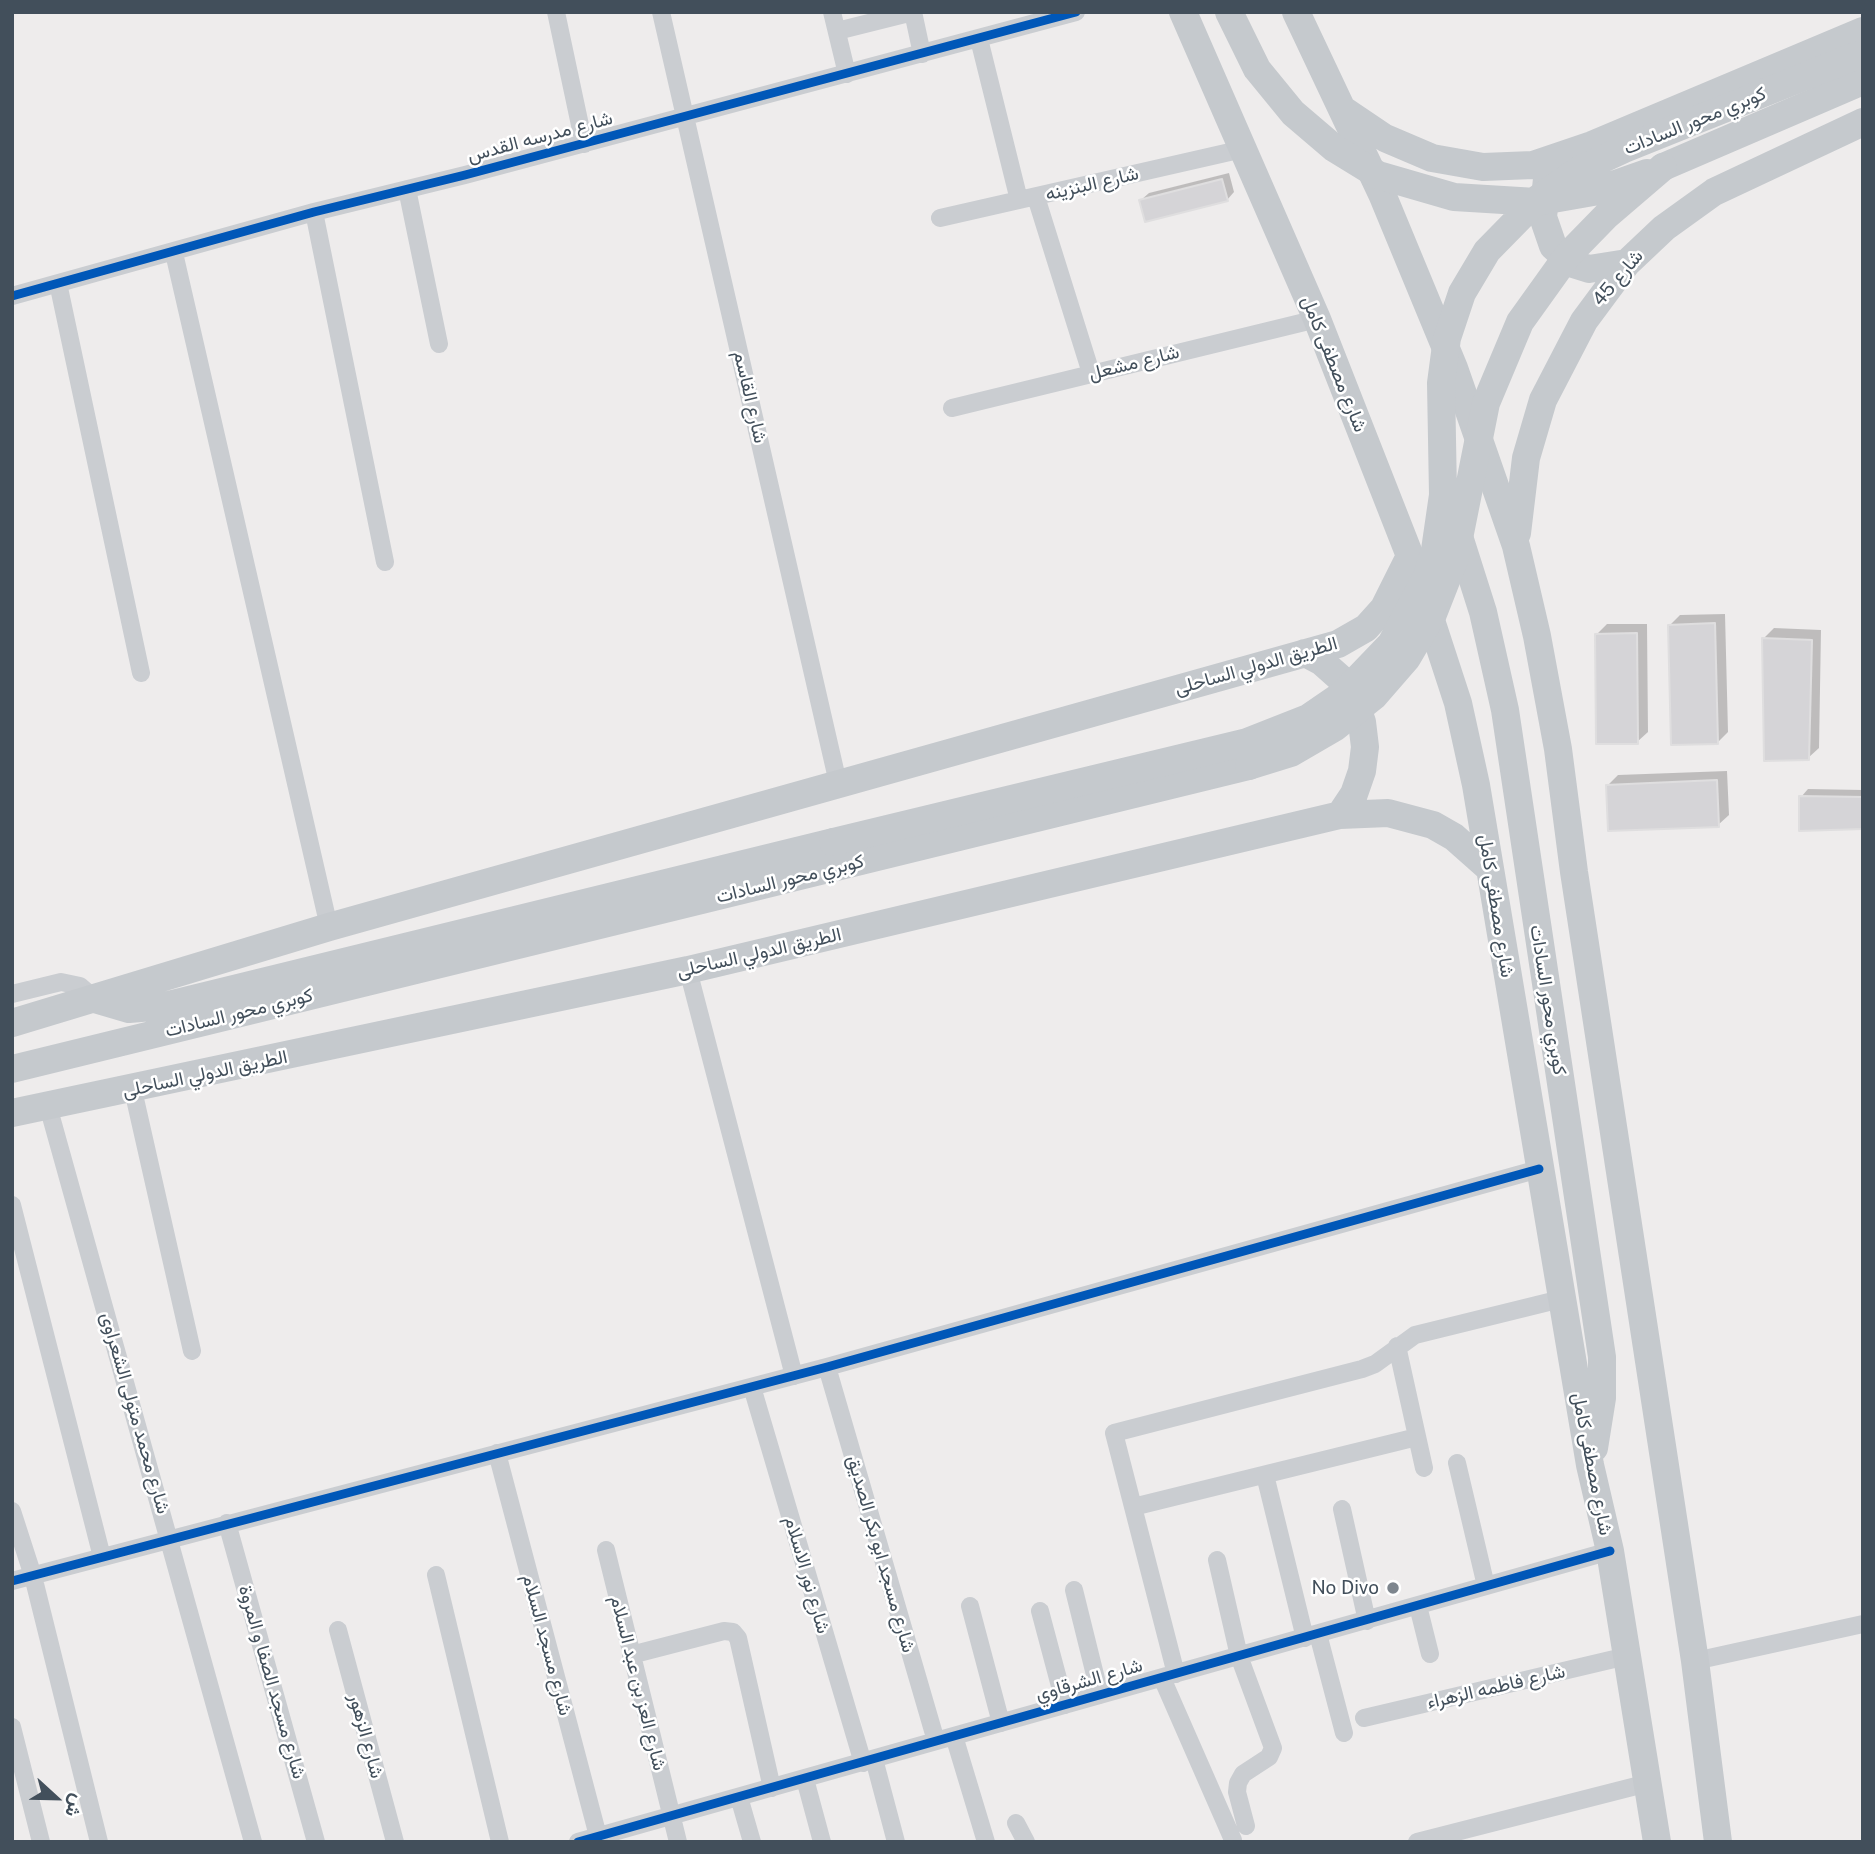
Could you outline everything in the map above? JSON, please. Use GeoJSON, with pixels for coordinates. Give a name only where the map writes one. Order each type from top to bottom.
{"type":"FeatureCollection","features":[{"type":"Feature","properties":{"kind":"main road","name":"شارع مصطفى كامل"},"geometry":{"type":"LineString","coordinates":[[1184,12],[1317,318],[1410,556],[1458,703],[1476,785],[1590,1465],[1610,1551],[1657,1842]]}},
{"type":"Feature","properties":{"kind":"main road","name":"كوبري محور السادات"},"geometry":{"type":"LineString","coordinates":[[1229,12],[1257,69],[1293,113],[1334,148],[1378,175],[1454,197],[1536,202],[1593,192],[1663,167],[1863,81]]}},
{"type":"Feature","properties":{"kind":"main road"},"geometry":{"type":"LineString","coordinates":[[1296,12],[1393,219],[1454,368],[1516,546],[1537,636],[1558,748],[1574,872],[1695,1661],[1718,1842]]}},
{"type":"Feature","properties":{"kind":"main road"},"geometry":{"type":"LineString","coordinates":[[1342,108],[1385,138],[1432,158],[1495,167],[1533,165],[1863,32]]}},
{"type":"Feature","properties":{"kind":"main road","name":"كوبري محور السادات"},"geometry":{"type":"LineString","coordinates":[[12,1069],[836,854],[1247,742],[1308,718],[1360,680],[1405,623],[1422,588],[1435,550],[1443,495],[1441,383],[1447,338],[1457,304],[1473,271],[1503,232],[1548,191],[1602,159],[1863,53]]}},
{"type":"Feature","properties":{"kind":"main road","name":"شارع 45"},"geometry":{"type":"LineString","coordinates":[[1516,546],[1521,487],[1543,400],[1584,320],[1627,263],[1664,228],[1714,192],[1863,122]]}},
{"type":"Feature","properties":{"kind":"main road"},"geometry":{"type":"LineString","coordinates":[[1553,159],[1544,188],[1543,217],[1553,246],[1573,264],[1589,269],[1627,263]]}},
{"type":"Feature","properties":{"kind":"main road","name":"كوبري محور السادات"},"geometry":{"type":"LineString","coordinates":[[95,999],[129,1009],[164,1006],[836,854],[1270,761],[1313,741],[1355,713],[1407,658],[1443,591],[1463,526],[1486,403],[1520,322],[1567,255],[1607,215],[1663,167]]}},
{"type":"Feature","properties":{"kind":"main road","name":"كوبري محور السادات"},"geometry":{"type":"LineString","coordinates":[[1443,495],[1479,598],[1505,710],[1602,1357],[1602,1398],[1590,1465]]}},
{"type":"Feature","properties":{"kind":"main road","name":"الطريق الدولي الساحلى"},"geometry":{"type":"LineString","coordinates":[[12,1023],[329,927],[1338,644],[1366,628],[1384,608],[1410,556]]}},
{"type":"Feature","properties":{"kind":"main road"},"geometry":{"type":"LineString","coordinates":[[1305,653],[1322,662],[1340,678],[1353,699],[1362,722],[1365,747],[1362,771],[1354,794],[1340,815]]}},
{"type":"Feature","properties":{"kind":"main road","name":"الطريق الدولي الساحلى"},"geometry":{"type":"LineString","coordinates":[[12,1114],[688,970],[1340,815],[1388,813],[1422,821],[1454,837],[1489,868]]}},
{"type":"Feature","properties":{"kind":"street"},"geometry":{"type":"LineString","coordinates":[[556,12],[584,144]]}},
{"type":"Feature","properties":{"kind":"street","name":"شارع القاسم"},"geometry":{"type":"LineString","coordinates":[[661,12],[838,783]]}},
{"type":"Feature","properties":{"kind":"street"},"geometry":{"type":"LineString","coordinates":[[832,12],[847,74]]}},
{"type":"Feature","properties":{"kind":"street"},"geometry":{"type":"LineString","coordinates":[[836,31],[913,12],[922,54]]}},
{"type":"Feature","properties":{"kind":"street","name":"شارع مدرسه القدس"},"geometry":{"type":"LineString","coordinates":[[12,296],[314,212],[584,144],[1076,12]]}},
{"type":"Feature","properties":{"kind":"street"},"geometry":{"type":"LineString","coordinates":[[979,39],[1027,198],[1091,373]]}},
{"type":"Feature","properties":{"kind":"street","name":"شارع البنزينه"},"geometry":{"type":"LineString","coordinates":[[940,218],[1243,149]]}},
{"type":"Feature","properties":{"kind":"street"},"geometry":{"type":"LineString","coordinates":[[407,189],[439,344]]}},
{"type":"Feature","properties":{"kind":"street"},"geometry":{"type":"LineString","coordinates":[[314,212],[385,562]]}},
{"type":"Feature","properties":{"kind":"street"},"geometry":{"type":"LineString","coordinates":[[174,253],[329,927]]}},
{"type":"Feature","properties":{"kind":"street"},"geometry":{"type":"LineString","coordinates":[[58,284],[141,673]]}},
{"type":"Feature","properties":{"kind":"street","name":"شارع مشعل"},"geometry":{"type":"LineString","coordinates":[[952,408],[1317,318]]}},
{"type":"Feature","properties":{"kind":"street"},"geometry":{"type":"LineString","coordinates":[[688,970],[794,1376]]}},
{"type":"Feature","properties":{"kind":"street"},"geometry":{"type":"LineString","coordinates":[[12,995],[61,982],[80,986],[95,999]]}},
{"type":"Feature","properties":{"kind":"street"},"geometry":{"type":"LineString","coordinates":[[134,1090],[192,1351]]}},
{"type":"Feature","properties":{"kind":"street","name":"شارع محمد متولى الشعراوى"},"geometry":{"type":"LineString","coordinates":[[48,1107],[253,1842]]}},
{"type":"Feature","properties":{"kind":"street"},"geometry":{"type":"LineString","coordinates":[[12,1581],[794,1376],[1539,1169]]}},
{"type":"Feature","properties":{"kind":"street"},"geometry":{"type":"LineString","coordinates":[[12,1205],[102,1557]]}},
{"type":"Feature","properties":{"kind":"street"},"geometry":{"type":"LineString","coordinates":[[1233,1840],[1169,1676],[1133,1507],[1114,1433],[1355,1371],[1375,1364],[1415,1335],[1561,1299]]}},
{"type":"Feature","properties":{"kind":"street"},"geometry":{"type":"LineString","coordinates":[[1397,1346],[1424,1468]]}},
{"type":"Feature","properties":{"kind":"street","name":"شارع مسجد ابو بكر الصديق"},"geometry":{"type":"LineString","coordinates":[[827,1367],[936,1741]]}},
{"type":"Feature","properties":{"kind":"street","name":"شارع نور الاسلام"},"geometry":{"type":"LineString","coordinates":[[752,1387],[895,1842]]}},
{"type":"Feature","properties":{"kind":"street"},"geometry":{"type":"LineString","coordinates":[[1133,1507],[1417,1437]]}},
{"type":"Feature","properties":{"kind":"street","name":"شارع مسجد السلام"},"geometry":{"type":"LineString","coordinates":[[497,1453],[602,1838]]}},
{"type":"Feature","properties":{"kind":"street"},"geometry":{"type":"LineString","coordinates":[[1457,1463],[1486,1586]]}},
{"type":"Feature","properties":{"kind":"street"},"geometry":{"type":"LineString","coordinates":[[1265,1475],[1311,1636],[1344,1733]]}},
{"type":"Feature","properties":{"kind":"street"},"geometry":{"type":"LineString","coordinates":[[1342,1509],[1367,1621]]}},
{"type":"Feature","properties":{"kind":"street"},"geometry":{"type":"LineString","coordinates":[[12,1511],[33,1576],[99,1842]]}},
{"type":"Feature","properties":{"kind":"street","name":"شارع مسجد الصفا و المروة"},"geometry":{"type":"LineString","coordinates":[[227,1523],[316,1842]]}},
{"type":"Feature","properties":{"kind":"street","name":"شارع العز بن عبد السلام"},"geometry":{"type":"LineString","coordinates":[[606,1550],[678,1842]]}},
{"type":"Feature","properties":{"kind":"street","name":"شارع الشرقاوي"},"geometry":{"type":"LineString","coordinates":[[578,1842],[602,1838],[670,1816],[1610,1551]]}},
{"type":"Feature","properties":{"kind":"street"},"geometry":{"type":"LineString","coordinates":[[1217,1560],[1239,1656],[1273,1748],[1269,1757],[1242,1774],[1238,1783],[1237,1792],[1246,1826]]}},
{"type":"Feature","properties":{"kind":"street"},"geometry":{"type":"LineString","coordinates":[[436,1575],[500,1842]]}},
{"type":"Feature","properties":{"kind":"street"},"geometry":{"type":"LineString","coordinates":[[1074,1590],[1100,1695]]}},
{"type":"Feature","properties":{"kind":"street"},"geometry":{"type":"LineString","coordinates":[[970,1606],[1002,1723]]}},
{"type":"Feature","properties":{"kind":"street"},"geometry":{"type":"LineString","coordinates":[[1418,1606],[1430,1654]]}},
{"type":"Feature","properties":{"kind":"street"},"geometry":{"type":"LineString","coordinates":[[1040,1611],[1065,1705]]}},
{"type":"Feature","properties":{"kind":"street"},"geometry":{"type":"LineString","coordinates":[[1695,1661],[1863,1624]]}},
{"type":"Feature","properties":{"kind":"street","name":"شارع الزهور"},"geometry":{"type":"LineString","coordinates":[[338,1630],[395,1842]]}},
{"type":"Feature","properties":{"kind":"street"},"geometry":{"type":"LineString","coordinates":[[631,1655],[724,1631],[736,1634],[772,1788]]}},
{"type":"Feature","properties":{"kind":"street","name":"شارع فاطمه الزهراء"},"geometry":{"type":"LineString","coordinates":[[1364,1718],[1627,1656]]}},
{"type":"Feature","properties":{"kind":"street"},"geometry":{"type":"LineString","coordinates":[[12,1727],[41,1842]]}},
{"type":"Feature","properties":{"kind":"street"},"geometry":{"type":"LineString","coordinates":[[954,1736],[986,1842]]}},
{"type":"Feature","properties":{"kind":"street"},"geometry":{"type":"LineString","coordinates":[[805,1779],[822,1842]]}},
{"type":"Feature","properties":{"kind":"street"},"geometry":{"type":"LineString","coordinates":[[1417,1842],[1648,1783]]}},
{"type":"Feature","properties":{"kind":"street"},"geometry":{"type":"LineString","coordinates":[[739,1797],[752,1842]]}},
{"type":"Feature","properties":{"kind":"street"},"geometry":{"type":"LineString","coordinates":[[1017,1823],[1026,1842]]}},
{"type":"Feature","properties":{"kind":"building"},"geometry":{"type":"Polygon","coordinates":[[[1222,179],[1228,201],[1145,222],[1139,200],[1222,179]]]}},
{"type":"Feature","properties":{"kind":"building"},"geometry":{"type":"Polygon","coordinates":[[[1715,623],[1718,744],[1671,745],[1668,625],[1715,623]]]}},
{"type":"Feature","properties":{"kind":"building"},"geometry":{"type":"Polygon","coordinates":[[[1637,633],[1638,744],[1596,744],[1595,634],[1637,633]]]}},
{"type":"Feature","properties":{"kind":"building"},"geometry":{"type":"Polygon","coordinates":[[[1762,638],[1812,640],[1809,760],[1764,761],[1762,638]]]}},
{"type":"Feature","properties":{"kind":"building"},"geometry":{"type":"Polygon","coordinates":[[[1717,780],[1719,827],[1608,831],[1606,785],[1717,780]]]}},
{"type":"Feature","properties":{"kind":"building"},"geometry":{"type":"Polygon","coordinates":[[[1799,796],[1863,797],[1863,829],[1799,831],[1799,796]]]}},
{"type":"Feature","properties":{"kind":"cycle path"},"geometry":{"type":"LineString","coordinates":[[12,296],[314,212],[465,175],[1076,12]]}},
{"type":"Feature","properties":{"kind":"cycle path"},"geometry":{"type":"LineString","coordinates":[[12,1581],[827,1367],[1539,1169]]}},
{"type":"Feature","properties":{"kind":"cycle path"},"geometry":{"type":"LineString","coordinates":[[578,1842],[1610,1551]]}},
{"type":"Feature","properties":{"kind":"place","name":"No Divo"},"geometry":{"type":"Point","coordinates":[1393,1588]}}]}
